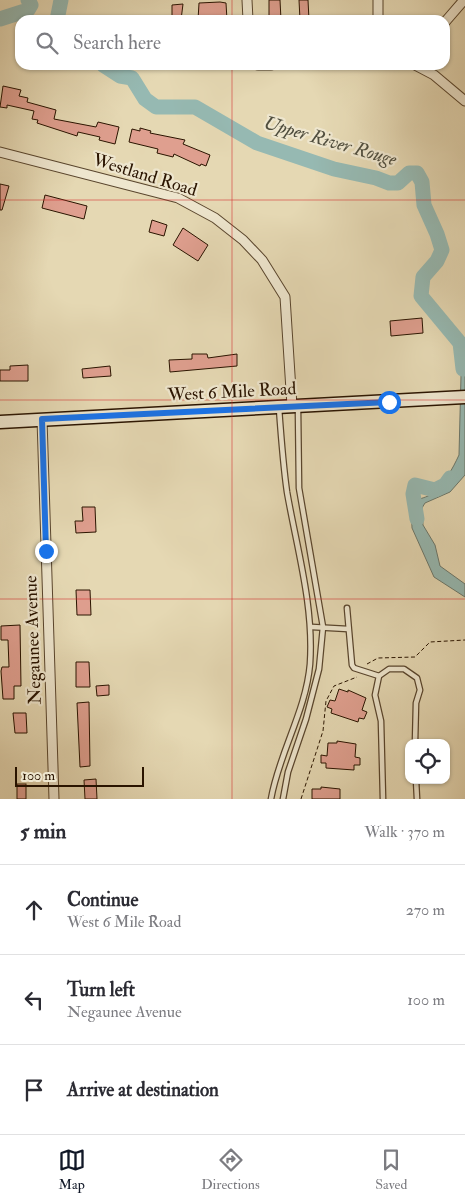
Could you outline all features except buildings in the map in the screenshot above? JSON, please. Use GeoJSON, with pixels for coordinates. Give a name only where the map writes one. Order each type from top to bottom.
{"type":"FeatureCollection","features":[{"type":"Feature","properties":{"kind":"main road","name":"West 6 Mile Road"},"geometry":{"type":"LineString","coordinates":[[0,422],[459,397]]}},
{"type":"Feature","properties":{"kind":"street"},"geometry":{"type":"LineString","coordinates":[[247,0],[248,15]]}},
{"type":"Feature","properties":{"kind":"street"},"geometry":{"type":"LineString","coordinates":[[378,0],[378,15]]}},
{"type":"Feature","properties":{"kind":"street"},"geometry":{"type":"LineString","coordinates":[[450,16],[464,0]]}},
{"type":"Feature","properties":{"kind":"street"},"geometry":{"type":"LineString","coordinates":[[424,70],[434,75],[465,101]]}},
{"type":"Feature","properties":{"kind":"street","name":"Westland Road"},"geometry":{"type":"LineString","coordinates":[[0,152],[178,198],[215,218],[243,240],[262,260],[284,297],[295,406]]}},
{"type":"Feature","properties":{"kind":"street","name":"Negaunee Avenue"},"geometry":{"type":"LineString","coordinates":[[42,419],[54,799]]}},
{"type":"Feature","properties":{"kind":"lane"},"geometry":{"type":"LineString","coordinates":[[282,799],[288,772],[320,669],[323,627],[299,488],[295,406]]}},
{"type":"Feature","properties":{"kind":"lane"},"geometry":{"type":"LineString","coordinates":[[271,799],[275,775],[305,690],[310,667],[312,627],[287,489],[279,407]]}},
{"type":"Feature","properties":{"kind":"lane"},"geometry":{"type":"LineString","coordinates":[[287,489],[299,488]]}},
{"type":"Feature","properties":{"kind":"lane"},"geometry":{"type":"LineString","coordinates":[[347,608],[352,666],[379,676]]}},
{"type":"Feature","properties":{"kind":"lane"},"geometry":{"type":"LineString","coordinates":[[312,627],[348,629]]}},
{"type":"Feature","properties":{"kind":"lane"},"geometry":{"type":"LineString","coordinates":[[383,799],[381,722],[375,695],[379,676],[388,669],[404,669],[417,678],[420,690],[416,703],[415,739]]}},
{"type":"Feature","properties":{"kind":"lane"},"geometry":{"type":"LineString","coordinates":[[416,784],[418,799]]}},
{"type":"Feature","properties":{"kind":"path"},"geometry":{"type":"LineString","coordinates":[[301,799],[322,731],[326,701],[334,686],[354,678],[370,660],[414,657],[430,642],[465,640]]}},
{"type":"Feature","properties":{"kind":"water"},"geometry":{"type":"Polygon","coordinates":[[[465,348],[465,475],[450,492],[425,503],[422,508],[423,525],[435,545],[440,566],[465,584],[465,597],[434,577],[412,528],[411,504],[428,496],[438,488],[450,472],[459,455],[461,376],[459,349],[465,348]]]}},
{"type":"Feature","properties":{"kind":"waterway","name":"Upper River Rouge"},"geometry":{"type":"LineString","coordinates":[[0,19],[28,10],[31,5],[28,0]]}},
{"type":"Feature","properties":{"kind":"waterway","name":"Upper River Rouge"},"geometry":{"type":"LineString","coordinates":[[58,15],[61,0]]}},
{"type":"Feature","properties":{"kind":"waterway","name":"Upper River Rouge"},"geometry":{"type":"LineString","coordinates":[[111,70],[120,76],[132,78],[145,99],[156,107],[195,107],[257,143],[334,169],[376,178],[389,183],[398,183],[409,173],[417,173],[422,182],[424,205],[442,250],[437,261],[423,277],[421,296],[460,343],[463,369]]}},
{"type":"Feature","properties":{"kind":"waterway","name":"Upper River Rouge"},"geometry":{"type":"LineString","coordinates":[[417,519],[413,494],[415,485],[435,490],[445,485],[450,478]]}},
{"type":"Feature","properties":{"kind":"route"},"geometry":{"type":"LineString","coordinates":[[46,551],[42,419],[389,402]]}}]}
